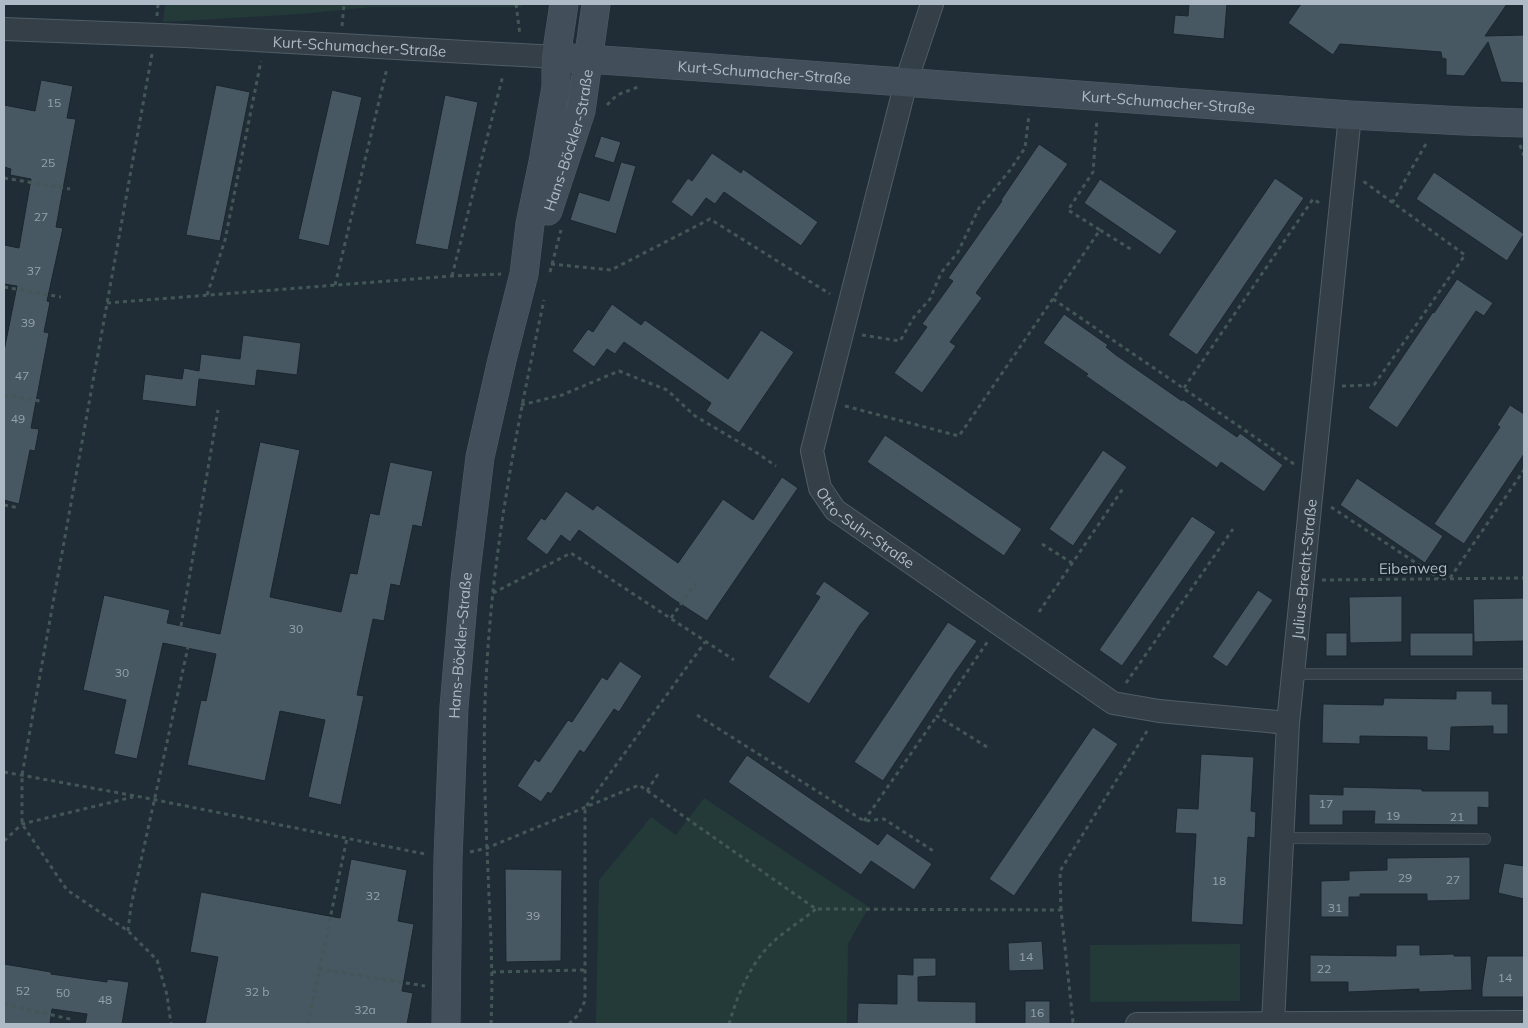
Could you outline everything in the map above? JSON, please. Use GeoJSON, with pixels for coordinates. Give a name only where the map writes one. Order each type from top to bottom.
{"type":"FeatureCollection","features":[{"type":"Feature","properties":{"kind":"street","name":"Hans-Böckler-Straße"},"geometry":{"type":"LineString","coordinates":[[537,273],[530,224],[556,87],[556,57],[564,4]]}},
{"type":"Feature","properties":{"kind":"street","name":"Hans-Böckler-Straße"},"geometry":{"type":"LineString","coordinates":[[446,1024],[448,858],[454,707],[465,580],[480,457],[490,412],[537,273],[534,251],[582,111],[596,4]]}},
{"type":"Feature","properties":{"kind":"street","name":"Otto-Suhr-Straße"},"geometry":{"type":"LineString","coordinates":[[932,4],[906,82],[844,332],[812,451],[820,488],[835,510],[1113,702],[1159,711],[1288,723]]}},
{"type":"Feature","properties":{"kind":"street","name":"Kurt-Schumacher-Straße"},"geometry":{"type":"LineString","coordinates":[[4,29],[155,35],[556,57],[1350,115],[1524,123]]}},
{"type":"Feature","properties":{"kind":"street","name":"Julius-Brecht-Straße"},"geometry":{"type":"LineString","coordinates":[[1273,1023],[1292,674],[1350,115]]}},
{"type":"Feature","properties":{"kind":"street"},"geometry":{"type":"LineString","coordinates":[[1137,1024],[1524,1022]]}},
{"type":"Feature","properties":{"kind":"lane"},"geometry":{"type":"LineString","coordinates":[[1292,674],[1524,674]]}},
{"type":"Feature","properties":{"kind":"lane"},"geometry":{"type":"LineString","coordinates":[[1283,838],[1485,839]]}},
{"type":"Feature","properties":{"kind":"path"},"geometry":{"type":"LineString","coordinates":[[452,276],[515,55],[516,4]]}},
{"type":"Feature","properties":{"kind":"path"},"geometry":{"type":"LineString","coordinates":[[155,35],[22,775],[22,824],[67,890],[128,931],[157,960],[167,995],[171,1024]]}},
{"type":"Feature","properties":{"kind":"path"},"geometry":{"type":"LineString","coordinates":[[207,295],[226,240],[265,41]]}},
{"type":"Feature","properties":{"kind":"path"},"geometry":{"type":"LineString","coordinates":[[335,285],[392,48]]}},
{"type":"Feature","properties":{"kind":"path"},"geometry":{"type":"LineString","coordinates":[[602,109],[617,95],[643,85]]}},
{"type":"Feature","properties":{"kind":"path"},"geometry":{"type":"LineString","coordinates":[[844,332],[900,341],[914,318],[930,299],[941,273],[958,252],[979,208],[1025,148],[1032,92]]}},
{"type":"Feature","properties":{"kind":"path"},"geometry":{"type":"LineString","coordinates":[[1098,96],[1093,172],[1068,210],[1132,250]]}},
{"type":"Feature","properties":{"kind":"path"},"geometry":{"type":"LineString","coordinates":[[1392,203],[1440,120]]}},
{"type":"Feature","properties":{"kind":"path"},"geometry":{"type":"LineString","coordinates":[[1322,386],[1374,385],[1465,256],[1344,168]]}},
{"type":"Feature","properties":{"kind":"path"},"geometry":{"type":"LineString","coordinates":[[4,178],[70,189]]}},
{"type":"Feature","properties":{"kind":"path"},"geometry":{"type":"LineString","coordinates":[[1184,388],[1312,199],[1339,217]]}},
{"type":"Feature","properties":{"kind":"path"},"geometry":{"type":"LineString","coordinates":[[107,303],[452,276],[537,273],[551,264],[611,270],[710,219],[850,305]]}},
{"type":"Feature","properties":{"kind":"path"},"geometry":{"type":"LineString","coordinates":[[551,264],[562,226]]}},
{"type":"Feature","properties":{"kind":"path"},"geometry":{"type":"LineString","coordinates":[[825,401],[959,436],[1100,230]]}},
{"type":"Feature","properties":{"kind":"path"},"geometry":{"type":"LineString","coordinates":[[4,287],[61,297]]}},
{"type":"Feature","properties":{"kind":"path"},"geometry":{"type":"LineString","coordinates":[[491,1024],[492,972],[484,730],[492,593],[522,405],[545,292]]}},
{"type":"Feature","properties":{"kind":"path"},"geometry":{"type":"LineString","coordinates":[[1053,299],[1184,388],[1439,578]]}},
{"type":"Feature","properties":{"kind":"path"},"geometry":{"type":"LineString","coordinates":[[490,412],[562,395],[619,370],[667,390],[695,416],[776,466]]}},
{"type":"Feature","properties":{"kind":"path"},"geometry":{"type":"LineString","coordinates":[[4,395],[40,401]]}},
{"type":"Feature","properties":{"kind":"path"},"geometry":{"type":"LineString","coordinates":[[180,626],[218,410]]}},
{"type":"Feature","properties":{"kind":"path"},"geometry":{"type":"LineString","coordinates":[[1450,578],[1524,470]]}},
{"type":"Feature","properties":{"kind":"path"},"geometry":{"type":"LineString","coordinates":[[1039,612],[1124,487]]}},
{"type":"Feature","properties":{"kind":"path"},"geometry":{"type":"LineString","coordinates":[[4,505],[20,508]]}},
{"type":"Feature","properties":{"kind":"path"},"geometry":{"type":"LineString","coordinates":[[1113,702],[1233,529]]}},
{"type":"Feature","properties":{"kind":"path"},"geometry":{"type":"LineString","coordinates":[[1042,544],[1072,562]]}},
{"type":"Feature","properties":{"kind":"path"},"geometry":{"type":"LineString","coordinates":[[492,593],[571,553],[734,660]]}},
{"type":"Feature","properties":{"kind":"path","name":"Eibenweg"},"geometry":{"type":"LineString","coordinates":[[1302,580],[1524,578]]}},
{"type":"Feature","properties":{"kind":"path"},"geometry":{"type":"LineString","coordinates":[[671,618],[696,583]]}},
{"type":"Feature","properties":{"kind":"path"},"geometry":{"type":"LineString","coordinates":[[864,821],[1000,624]]}},
{"type":"Feature","properties":{"kind":"path"},"geometry":{"type":"LineString","coordinates":[[569,1024],[578,1015],[585,1001],[585,808],[705,642]]}},
{"type":"Feature","properties":{"kind":"path"},"geometry":{"type":"LineString","coordinates":[[128,931],[131,906],[153,800],[188,647]]}},
{"type":"Feature","properties":{"kind":"path"},"geometry":{"type":"LineString","coordinates":[[1076,1024],[1073,1022],[1061,910],[1060,871],[1159,711]]}},
{"type":"Feature","properties":{"kind":"path"},"geometry":{"type":"LineString","coordinates":[[697,715],[864,821],[884,818],[935,852]]}},
{"type":"Feature","properties":{"kind":"path"},"geometry":{"type":"LineString","coordinates":[[937,716],[987,747]]}},
{"type":"Feature","properties":{"kind":"path"},"geometry":{"type":"LineString","coordinates":[[4,772],[136,796],[448,858],[487,848],[639,785],[816,909],[1061,910]]}},
{"type":"Feature","properties":{"kind":"path"},"geometry":{"type":"LineString","coordinates":[[647,791],[658,774]]}},
{"type":"Feature","properties":{"kind":"path"},"geometry":{"type":"LineString","coordinates":[[4,841],[22,824],[136,796]]}},
{"type":"Feature","properties":{"kind":"path"},"geometry":{"type":"LineString","coordinates":[[308,1024],[347,838]]}},
{"type":"Feature","properties":{"kind":"path"},"geometry":{"type":"LineString","coordinates":[[729,1024],[743,984],[759,958],[781,935],[816,909]]}},
{"type":"Feature","properties":{"kind":"path"},"geometry":{"type":"LineString","coordinates":[[320,969],[446,990]]}},
{"type":"Feature","properties":{"kind":"path"},"geometry":{"type":"LineString","coordinates":[[492,972],[584,970]]}},
{"type":"Feature","properties":{"kind":"path"},"geometry":{"type":"LineString","coordinates":[[4,1004],[74,1020]]}},
{"type":"Feature","properties":{"kind":"green space"},"geometry":{"type":"Polygon","coordinates":[[[165,4],[522,4],[521,7],[372,7],[301,14],[163,22],[165,4]]]}},
{"type":"Feature","properties":{"kind":"green space"},"geometry":{"type":"Polygon","coordinates":[[[704,798],[869,907],[848,944],[847,1024],[596,1024],[599,880],[651,817],[676,835],[704,798]]]}},
{"type":"Feature","properties":{"kind":"green space"},"geometry":{"type":"Polygon","coordinates":[[[1240,944],[1240,1001],[1090,1002],[1090,945],[1240,944]]]}},
{"type":"Feature","properties":{"kind":"building"},"geometry":{"type":"Polygon","coordinates":[[[1189,4],[1227,4],[1224,39],[1173,34],[1175,15],[1188,16],[1189,4]]]}},
{"type":"Feature","properties":{"kind":"building"},"geometry":{"type":"Polygon","coordinates":[[[1301,4],[1507,4],[1485,36],[1524,35],[1524,83],[1501,82],[1488,42],[1464,76],[1446,75],[1446,59],[1442,58],[1441,52],[1340,44],[1333,55],[1288,23],[1301,4]]]}},
{"type":"Feature","properties":{"kind":"building"},"geometry":{"type":"Polygon","coordinates":[[[41,80],[73,86],[67,118],[76,119],[56,227],[63,228],[47,301],[50,302],[44,332],[49,333],[31,428],[39,429],[35,451],[30,450],[19,504],[4,500],[4,351],[17,286],[4,284],[4,245],[19,248],[31,179],[10,175],[11,169],[4,167],[4,105],[35,111],[41,80]]]}},
{"type":"Feature","properties":{"kind":"building"},"geometry":{"type":"Polygon","coordinates":[[[216,85],[250,92],[220,241],[186,235],[216,85]]]}},
{"type":"Feature","properties":{"kind":"building"},"geometry":{"type":"Polygon","coordinates":[[[332,90],[362,97],[329,246],[298,239],[332,90]]]}},
{"type":"Feature","properties":{"kind":"building"},"geometry":{"type":"Polygon","coordinates":[[[445,95],[478,102],[448,250],[415,244],[445,95]]]}},
{"type":"Feature","properties":{"kind":"building"},"geometry":{"type":"Polygon","coordinates":[[[601,136],[621,142],[614,163],[594,157],[601,136]]]}},
{"type":"Feature","properties":{"kind":"building"},"geometry":{"type":"Polygon","coordinates":[[[1039,144],[1068,164],[976,293],[982,298],[950,342],[956,346],[922,393],[894,373],[927,327],[922,324],[953,281],[948,278],[1039,144]]]}},
{"type":"Feature","properties":{"kind":"building"},"geometry":{"type":"Polygon","coordinates":[[[712,153],[741,173],[743,169],[818,222],[801,246],[724,192],[715,204],[706,198],[692,217],[671,202],[688,178],[692,181],[712,153]]]}},
{"type":"Feature","properties":{"kind":"building"},"geometry":{"type":"Polygon","coordinates":[[[621,162],[636,166],[616,234],[570,220],[579,192],[609,201],[621,162]]]}},
{"type":"Feature","properties":{"kind":"building"},"geometry":{"type":"Polygon","coordinates":[[[1434,172],[1524,234],[1507,261],[1416,199],[1434,172]]]}},
{"type":"Feature","properties":{"kind":"building"},"geometry":{"type":"Polygon","coordinates":[[[1275,178],[1304,198],[1197,355],[1168,335],[1275,178]]]}},
{"type":"Feature","properties":{"kind":"building"},"geometry":{"type":"Polygon","coordinates":[[[1100,179],[1177,231],[1160,255],[1084,203],[1100,179]]]}},
{"type":"Feature","properties":{"kind":"building"},"geometry":{"type":"Polygon","coordinates":[[[1457,279],[1493,303],[1484,316],[1476,311],[1397,428],[1368,408],[1457,279]]]}},
{"type":"Feature","properties":{"kind":"building"},"geometry":{"type":"Polygon","coordinates":[[[612,304],[641,325],[645,320],[728,379],[761,330],[794,352],[739,433],[706,411],[711,403],[624,342],[615,354],[607,349],[594,367],[572,351],[588,329],[593,332],[612,304]]]}},
{"type":"Feature","properties":{"kind":"building"},"geometry":{"type":"Polygon","coordinates":[[[1064,314],[1108,345],[1106,347],[1116,355],[1182,401],[1182,399],[1237,437],[1240,433],[1283,465],[1264,492],[1221,462],[1217,468],[1086,376],[1088,374],[1043,343],[1064,314]]]}},
{"type":"Feature","properties":{"kind":"building"},"geometry":{"type":"Polygon","coordinates":[[[243,335],[301,343],[297,375],[257,370],[255,386],[199,379],[196,407],[142,400],[145,374],[182,379],[184,368],[199,371],[201,354],[240,359],[243,335]]]}},
{"type":"Feature","properties":{"kind":"building"},"geometry":{"type":"Polygon","coordinates":[[[1510,405],[1524,414],[1524,454],[1464,544],[1434,524],[1500,427],[1497,425],[1510,405]]]}},
{"type":"Feature","properties":{"kind":"building"},"geometry":{"type":"Polygon","coordinates":[[[885,435],[1022,529],[1004,556],[867,462],[885,435]]]}},
{"type":"Feature","properties":{"kind":"building"},"geometry":{"type":"Polygon","coordinates":[[[260,442],[300,450],[270,597],[341,612],[350,573],[357,574],[370,513],[379,515],[390,462],[433,471],[422,527],[413,525],[400,586],[391,584],[384,621],[373,619],[357,695],[364,696],[341,805],[308,797],[325,720],[280,711],[265,781],[187,765],[201,700],[206,701],[216,654],[163,643],[137,759],[114,754],[126,700],[83,690],[104,595],[170,610],[167,623],[220,634],[260,442]]]}},
{"type":"Feature","properties":{"kind":"building"},"geometry":{"type":"Polygon","coordinates":[[[1103,450],[1127,467],[1073,546],[1049,529],[1103,450]]]}},
{"type":"Feature","properties":{"kind":"building"},"geometry":{"type":"Polygon","coordinates":[[[782,477],[798,488],[707,621],[673,599],[579,530],[570,542],[561,535],[547,555],[526,539],[541,518],[545,520],[566,491],[593,510],[597,505],[678,563],[723,499],[753,520],[782,477]]]}},
{"type":"Feature","properties":{"kind":"building"},"geometry":{"type":"Polygon","coordinates":[[[1357,478],[1443,536],[1425,563],[1340,505],[1357,478]]]}},
{"type":"Feature","properties":{"kind":"building"},"geometry":{"type":"Polygon","coordinates":[[[1192,516],[1216,532],[1122,666],[1099,650],[1192,516]]]}},
{"type":"Feature","properties":{"kind":"building"},"geometry":{"type":"Polygon","coordinates":[[[824,581],[870,613],[860,625],[809,704],[768,677],[820,597],[815,594],[824,581]]]}},
{"type":"Feature","properties":{"kind":"building"},"geometry":{"type":"Polygon","coordinates":[[[1258,590],[1273,600],[1227,667],[1212,657],[1258,590]]]}},
{"type":"Feature","properties":{"kind":"building"},"geometry":{"type":"Polygon","coordinates":[[[1402,596],[1402,642],[1350,643],[1349,597],[1402,596]]]}},
{"type":"Feature","properties":{"kind":"building"},"geometry":{"type":"Polygon","coordinates":[[[1524,598],[1524,641],[1474,642],[1473,599],[1524,598]]]}},
{"type":"Feature","properties":{"kind":"building"},"geometry":{"type":"Polygon","coordinates":[[[948,622],[977,641],[883,781],[854,762],[948,622]]]}},
{"type":"Feature","properties":{"kind":"building"},"geometry":{"type":"Polygon","coordinates":[[[1326,633],[1347,633],[1347,656],[1326,656],[1326,633]]]}},
{"type":"Feature","properties":{"kind":"building"},"geometry":{"type":"Polygon","coordinates":[[[1410,633],[1473,633],[1473,656],[1410,656],[1410,633]]]}},
{"type":"Feature","properties":{"kind":"building"},"geometry":{"type":"Polygon","coordinates":[[[620,661],[642,676],[619,712],[614,709],[584,753],[580,750],[551,794],[548,792],[541,802],[517,786],[535,759],[539,762],[568,720],[572,722],[602,677],[607,680],[620,661]]]}},
{"type":"Feature","properties":{"kind":"building"},"geometry":{"type":"Polygon","coordinates":[[[1456,691],[1492,691],[1492,704],[1508,704],[1508,734],[1493,734],[1493,726],[1451,727],[1450,751],[1427,750],[1427,737],[1360,736],[1360,744],[1322,743],[1323,704],[1383,705],[1384,698],[1456,699],[1456,691]]]}},
{"type":"Feature","properties":{"kind":"building"},"geometry":{"type":"Polygon","coordinates":[[[1093,727],[1118,744],[1014,896],[989,879],[1093,727]]]}},
{"type":"Feature","properties":{"kind":"building"},"geometry":{"type":"Polygon","coordinates":[[[1201,754],[1254,757],[1251,811],[1256,812],[1255,838],[1248,837],[1243,925],[1191,922],[1196,834],[1175,833],[1177,808],[1198,809],[1201,754]]]}},
{"type":"Feature","properties":{"kind":"building"},"geometry":{"type":"Polygon","coordinates":[[[747,755],[878,845],[887,833],[932,864],[914,890],[871,861],[861,875],[728,782],[747,755]]]}},
{"type":"Feature","properties":{"kind":"building"},"geometry":{"type":"Polygon","coordinates":[[[1343,787],[1422,789],[1422,791],[1489,791],[1489,808],[1478,807],[1478,825],[1374,824],[1375,811],[1343,811],[1343,825],[1309,825],[1309,794],[1343,795],[1343,787]]]}},
{"type":"Feature","properties":{"kind":"building"},"geometry":{"type":"Polygon","coordinates":[[[1470,857],[1470,900],[1427,901],[1427,894],[1360,894],[1360,897],[1349,897],[1349,917],[1321,917],[1321,881],[1349,880],[1349,871],[1387,870],[1387,858],[1470,857]]]}},
{"type":"Feature","properties":{"kind":"building"},"geometry":{"type":"Polygon","coordinates":[[[351,859],[407,870],[398,921],[414,924],[402,991],[413,993],[407,1024],[205,1024],[218,957],[190,952],[201,892],[340,918],[351,859]]]}},
{"type":"Feature","properties":{"kind":"building"},"geometry":{"type":"Polygon","coordinates":[[[1504,863],[1524,866],[1524,899],[1498,893],[1504,863]]]}},
{"type":"Feature","properties":{"kind":"building"},"geometry":{"type":"Polygon","coordinates":[[[505,869],[562,870],[561,961],[506,962],[505,869]]]}},
{"type":"Feature","properties":{"kind":"building"},"geometry":{"type":"Polygon","coordinates":[[[1042,941],[1044,970],[1009,971],[1008,943],[1042,941]]]}},
{"type":"Feature","properties":{"kind":"building"},"geometry":{"type":"Polygon","coordinates":[[[1396,945],[1420,945],[1420,955],[1454,954],[1454,956],[1471,956],[1472,990],[1419,992],[1419,989],[1348,992],[1348,982],[1310,982],[1310,955],[1396,956],[1396,945]]]}},
{"type":"Feature","properties":{"kind":"building"},"geometry":{"type":"Polygon","coordinates":[[[1487,956],[1524,956],[1524,997],[1482,997],[1487,956]]]}},
{"type":"Feature","properties":{"kind":"building"},"geometry":{"type":"Polygon","coordinates":[[[913,958],[936,958],[936,976],[918,977],[918,1001],[976,1002],[976,1024],[857,1024],[858,1003],[897,1004],[897,974],[913,975],[913,958]]]}},
{"type":"Feature","properties":{"kind":"building"},"geometry":{"type":"Polygon","coordinates":[[[4,964],[51,972],[51,974],[107,982],[107,979],[129,982],[122,1024],[85,1024],[87,1014],[52,1009],[50,1024],[4,1024],[4,964]]]}},
{"type":"Feature","properties":{"kind":"building"},"geometry":{"type":"Polygon","coordinates":[[[1025,1001],[1050,1001],[1050,1024],[1025,1024],[1025,1001]]]}}]}
